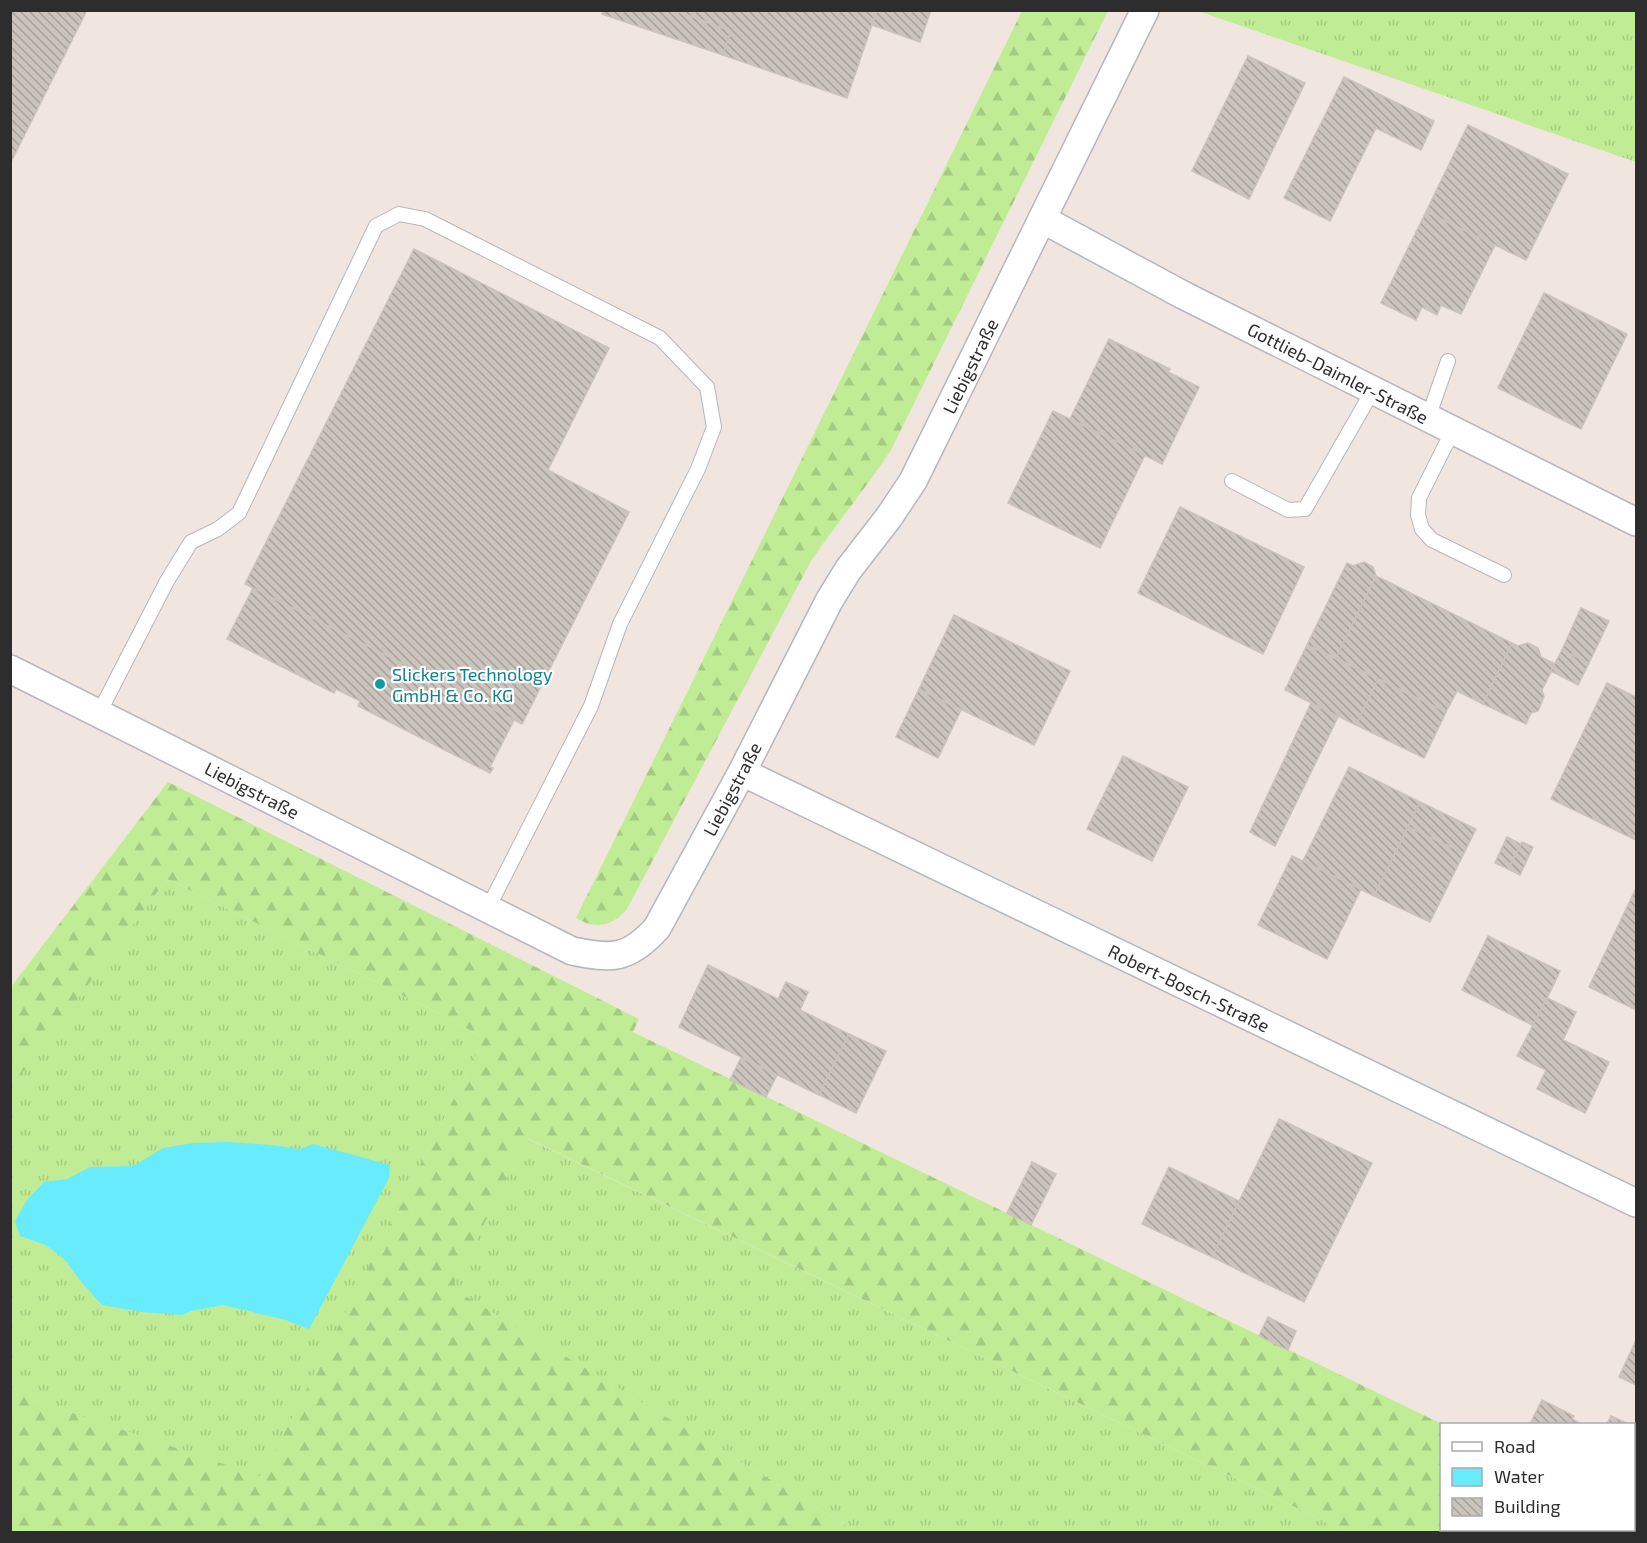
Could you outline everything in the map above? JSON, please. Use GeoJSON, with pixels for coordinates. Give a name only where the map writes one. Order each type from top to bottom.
{"type":"FeatureCollection","features":[{"type":"Feature","properties":{"kind":"street","name":"Liebigstraße"},"geometry":{"type":"LineString","coordinates":[[10,669],[572,951],[613,956],[630,952],[643,944],[657,928],[742,772],[829,601],[848,570],[913,482],[1145,10]]}},
{"type":"Feature","properties":{"kind":"street","name":"Gottlieb-Daimler-Straße"},"geometry":{"type":"LineString","coordinates":[[1042,219],[1183,295],[1636,522]]}},
{"type":"Feature","properties":{"kind":"street","name":"Robert-Bosch-Straße"},"geometry":{"type":"LineString","coordinates":[[742,772],[1636,1203]]}},
{"type":"Feature","properties":{"kind":"lane"},"geometry":{"type":"LineString","coordinates":[[99,713],[167,581],[191,542],[218,529],[239,513],[376,226],[399,214],[425,219],[660,338],[707,387],[714,426],[698,469],[620,624],[591,706],[488,908]]}},
{"type":"Feature","properties":{"kind":"lane"},"geometry":{"type":"LineString","coordinates":[[1428,418],[1448,361]]}},
{"type":"Feature","properties":{"kind":"lane"},"geometry":{"type":"LineString","coordinates":[[1232,482],[1287,510],[1305,509],[1372,390]]}},
{"type":"Feature","properties":{"kind":"lane"},"geometry":{"type":"LineString","coordinates":[[1453,430],[1419,498],[1418,515],[1422,529],[1432,540],[1504,575]]}},
{"type":"Feature","properties":{"kind":"green space"},"geometry":{"type":"Polygon","coordinates":[[[1022,11],[1108,11],[891,450],[811,561],[627,909],[610,922],[597,925],[583,922],[576,918],[1022,11]]]}},
{"type":"Feature","properties":{"kind":"green space"},"geometry":{"type":"Polygon","coordinates":[[[1198,11],[1636,11],[1636,162],[1198,11]]]}},
{"type":"Feature","properties":{"kind":"green space"},"geometry":{"type":"Polygon","coordinates":[[[168,782],[639,1019],[633,1032],[1440,1423],[1440,1531],[1635,1531],[1635,1518],[1636,1532],[1347,1532],[527,1138],[452,1288],[857,1532],[11,1532],[11,1392],[262,1477],[484,1039],[455,1021],[167,879],[11,1088],[10,988],[168,782]]]}},
{"type":"Feature","properties":{"kind":"green space"},"geometry":{"type":"Polygon","coordinates":[[[167,879],[455,1021],[484,1039],[262,1478],[11,1392],[10,1088],[167,879]]]}},
{"type":"Feature","properties":{"kind":"green space"},"geometry":{"type":"Polygon","coordinates":[[[526,1138],[1347,1532],[857,1532],[451,1288],[526,1138]]]}},
{"type":"Feature","properties":{"kind":"water"},"geometry":{"type":"Polygon","coordinates":[[[228,1142],[300,1149],[313,1144],[390,1165],[389,1178],[309,1329],[286,1320],[223,1305],[182,1315],[142,1312],[102,1305],[64,1259],[46,1245],[20,1236],[15,1221],[27,1200],[44,1182],[67,1179],[90,1167],[133,1166],[163,1148],[194,1143],[228,1142]]]}},
{"type":"Feature","properties":{"kind":"building"},"geometry":{"type":"Polygon","coordinates":[[[10,10],[87,10],[10,164],[10,10]]]}},
{"type":"Feature","properties":{"kind":"building"},"geometry":{"type":"Polygon","coordinates":[[[603,10],[674,10],[731,31],[723,55],[602,14],[603,10]]]}},
{"type":"Feature","properties":{"kind":"building"},"geometry":{"type":"Polygon","coordinates":[[[674,10],[877,10],[847,98],[723,55],[731,31],[674,10]]]}},
{"type":"Feature","properties":{"kind":"building"},"geometry":{"type":"Polygon","coordinates":[[[877,10],[931,10],[920,42],[872,25],[877,10]]]}},
{"type":"Feature","properties":{"kind":"building"},"geometry":{"type":"Polygon","coordinates":[[[1248,56],[1305,83],[1249,199],[1192,171],[1248,56]]]}},
{"type":"Feature","properties":{"kind":"building"},"geometry":{"type":"Polygon","coordinates":[[[1344,77],[1434,121],[1421,150],[1376,128],[1330,221],[1284,198],[1344,77]]]}},
{"type":"Feature","properties":{"kind":"building"},"geometry":{"type":"Polygon","coordinates":[[[1468,125],[1568,174],[1526,260],[1426,212],[1468,125]]]}},
{"type":"Feature","properties":{"kind":"building"},"geometry":{"type":"Polygon","coordinates":[[[1426,212],[1495,245],[1461,314],[1441,305],[1437,315],[1422,307],[1416,320],[1381,303],[1426,212]]]}},
{"type":"Feature","properties":{"kind":"building"},"geometry":{"type":"Polygon","coordinates":[[[414,249],[609,348],[548,470],[629,512],[522,724],[245,584],[414,249]]]}},
{"type":"Feature","properties":{"kind":"building"},"geometry":{"type":"Polygon","coordinates":[[[1544,293],[1627,334],[1581,429],[1498,388],[1544,293]]]}},
{"type":"Feature","properties":{"kind":"building"},"geometry":{"type":"Polygon","coordinates":[[[1109,339],[1170,369],[1168,372],[1199,387],[1162,464],[1070,419],[1109,339]]]}},
{"type":"Feature","properties":{"kind":"building"},"geometry":{"type":"Polygon","coordinates":[[[1053,411],[1145,455],[1100,548],[1008,503],[1053,411]]]}},
{"type":"Feature","properties":{"kind":"building"},"geometry":{"type":"Polygon","coordinates":[[[1180,507],[1304,567],[1263,654],[1138,593],[1180,507]]]}},
{"type":"Feature","properties":{"kind":"building"},"geometry":{"type":"Polygon","coordinates":[[[1364,562],[1373,567],[1376,576],[1336,658],[1307,645],[1347,563],[1353,566],[1364,562]]]}},
{"type":"Feature","properties":{"kind":"building"},"geometry":{"type":"Polygon","coordinates":[[[1376,576],[1512,643],[1483,704],[1457,691],[1446,712],[1336,658],[1376,576]]]}},
{"type":"Feature","properties":{"kind":"building","name":"Slickers Technology GmbH & Co. KG"},"geometry":{"type":"Polygon","coordinates":[[[253,588],[514,720],[490,767],[493,768],[490,773],[358,706],[360,701],[336,689],[334,693],[227,639],[253,588]]]}},
{"type":"Feature","properties":{"kind":"building"},"geometry":{"type":"Polygon","coordinates":[[[1581,608],[1609,621],[1589,663],[1562,650],[1581,608]]]}},
{"type":"Feature","properties":{"kind":"building"},"geometry":{"type":"Polygon","coordinates":[[[954,615],[1070,671],[1034,745],[919,689],[954,615]]]}},
{"type":"Feature","properties":{"kind":"building"},"geometry":{"type":"Polygon","coordinates":[[[1512,643],[1518,646],[1528,643],[1538,648],[1541,657],[1555,664],[1542,690],[1544,697],[1538,711],[1531,713],[1526,724],[1483,704],[1512,643]]]}},
{"type":"Feature","properties":{"kind":"building"},"geometry":{"type":"Polygon","coordinates":[[[1307,645],[1378,679],[1356,725],[1285,690],[1307,645]]]}},
{"type":"Feature","properties":{"kind":"building"},"geometry":{"type":"Polygon","coordinates":[[[1562,650],[1589,663],[1578,685],[1551,671],[1562,650]]]}},
{"type":"Feature","properties":{"kind":"building"},"geometry":{"type":"Polygon","coordinates":[[[1378,679],[1446,712],[1424,758],[1356,725],[1378,679]]]}},
{"type":"Feature","properties":{"kind":"building"},"geometry":{"type":"Polygon","coordinates":[[[1607,683],[1636,697],[1636,840],[1551,799],[1607,683]]]}},
{"type":"Feature","properties":{"kind":"building"},"geometry":{"type":"Polygon","coordinates":[[[919,689],[961,710],[938,758],[896,737],[919,689]]]}},
{"type":"Feature","properties":{"kind":"building"},"geometry":{"type":"Polygon","coordinates":[[[1311,703],[1338,717],[1275,846],[1250,832],[1311,703]]]}},
{"type":"Feature","properties":{"kind":"building"},"geometry":{"type":"Polygon","coordinates":[[[1123,756],[1188,787],[1152,861],[1087,829],[1123,756]]]}},
{"type":"Feature","properties":{"kind":"building"},"geometry":{"type":"Polygon","coordinates":[[[1349,767],[1420,802],[1374,896],[1303,861],[1349,767]]]}},
{"type":"Feature","properties":{"kind":"building"},"geometry":{"type":"Polygon","coordinates":[[[1420,802],[1476,829],[1464,853],[1408,827],[1420,802]]]}},
{"type":"Feature","properties":{"kind":"building"},"geometry":{"type":"Polygon","coordinates":[[[1408,827],[1464,853],[1430,922],[1374,896],[1408,827]]]}},
{"type":"Feature","properties":{"kind":"building"},"geometry":{"type":"Polygon","coordinates":[[[1507,837],[1521,844],[1508,869],[1495,863],[1507,837]]]}},
{"type":"Feature","properties":{"kind":"building"},"geometry":{"type":"Polygon","coordinates":[[[1522,842],[1533,847],[1520,875],[1508,869],[1522,842]]]}},
{"type":"Feature","properties":{"kind":"building"},"geometry":{"type":"Polygon","coordinates":[[[1292,856],[1361,889],[1327,959],[1258,925],[1292,856]]]}},
{"type":"Feature","properties":{"kind":"building"},"geometry":{"type":"Polygon","coordinates":[[[1636,888],[1636,1005],[1634,1009],[1589,987],[1636,888]]]}},
{"type":"Feature","properties":{"kind":"building"},"geometry":{"type":"Polygon","coordinates":[[[1488,936],[1560,971],[1534,1026],[1462,990],[1488,936]]]}},
{"type":"Feature","properties":{"kind":"building"},"geometry":{"type":"Polygon","coordinates":[[[708,965],[778,999],[786,982],[808,992],[800,1010],[849,1034],[819,1095],[679,1027],[708,965]]]}},
{"type":"Feature","properties":{"kind":"building"},"geometry":{"type":"Polygon","coordinates":[[[1547,998],[1576,1012],[1563,1040],[1609,1062],[1585,1113],[1537,1089],[1546,1070],[1517,1056],[1547,998]]]}},
{"type":"Feature","properties":{"kind":"building"},"geometry":{"type":"Polygon","coordinates":[[[849,1034],[886,1051],[856,1113],[819,1095],[849,1034]]]}},
{"type":"Feature","properties":{"kind":"building"},"geometry":{"type":"Polygon","coordinates":[[[741,1058],[777,1075],[766,1097],[730,1080],[741,1058]]]}},
{"type":"Feature","properties":{"kind":"building"},"geometry":{"type":"Polygon","coordinates":[[[1279,1119],[1372,1163],[1304,1302],[1212,1257],[1279,1119]]]}},
{"type":"Feature","properties":{"kind":"building"},"geometry":{"type":"Polygon","coordinates":[[[1032,1162],[1056,1174],[1031,1225],[1007,1213],[1032,1162]]]}},
{"type":"Feature","properties":{"kind":"building"},"geometry":{"type":"Polygon","coordinates":[[[1169,1167],[1239,1201],[1212,1257],[1142,1224],[1169,1167]]]}},
{"type":"Feature","properties":{"kind":"building"},"geometry":{"type":"Polygon","coordinates":[[[1268,1317],[1296,1331],[1288,1350],[1259,1336],[1268,1317]]]}},
{"type":"Feature","properties":{"kind":"building"},"geometry":{"type":"Polygon","coordinates":[[[1636,1340],[1636,1385],[1619,1377],[1636,1340]]]}},
{"type":"Feature","properties":{"kind":"building"},"geometry":{"type":"Polygon","coordinates":[[[1542,1400],[1574,1416],[1572,1419],[1579,1423],[1530,1423],[1542,1400]]]}},
{"type":"Feature","properties":{"kind":"building"},"geometry":{"type":"Polygon","coordinates":[[[1611,1416],[1627,1423],[1608,1423],[1611,1416]]]}},
{"type":"Feature","properties":{"kind":"building"},"geometry":{"type":"Polygon","coordinates":[[[1635,1427],[1636,1428],[1635,1475],[1635,1427]]]}},
{"type":"Feature","properties":{"kind":"place","name":"Slickers Technology GmbH & Co. KG"},"geometry":{"type":"Point","coordinates":[380,684]}}]}
